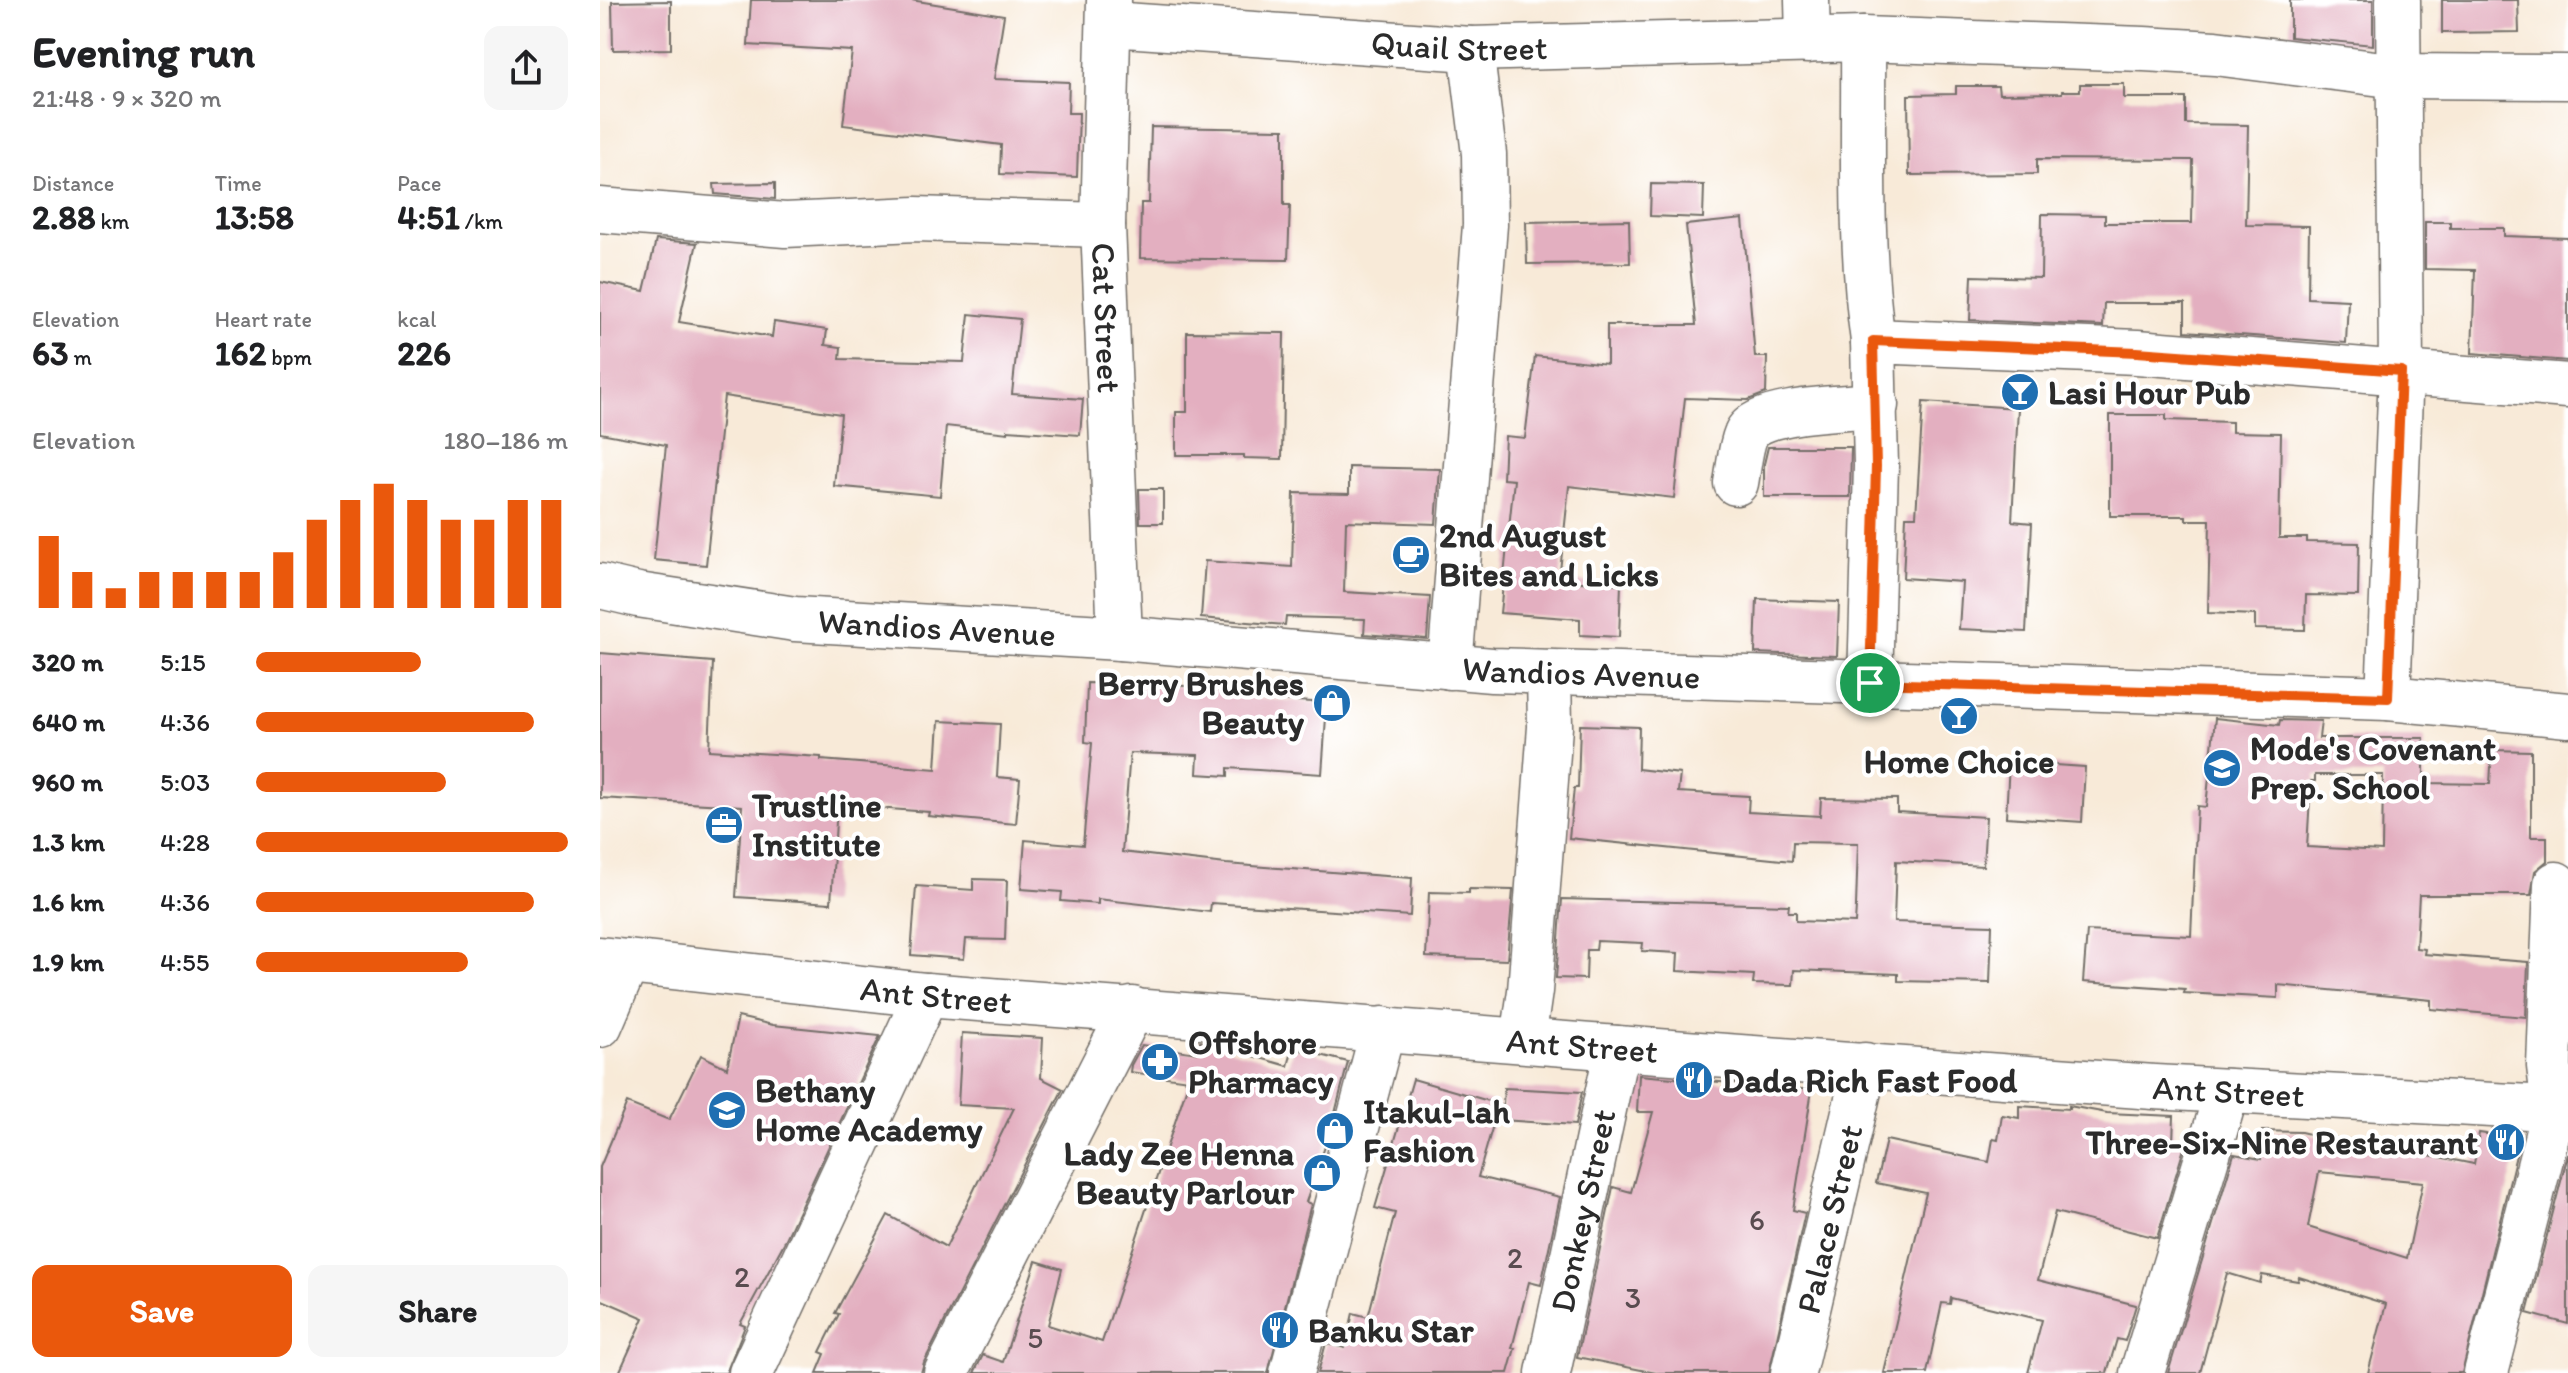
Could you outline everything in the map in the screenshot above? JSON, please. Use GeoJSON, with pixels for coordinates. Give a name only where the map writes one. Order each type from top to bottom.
{"type":"FeatureCollection","features":[{"type":"Feature","properties":{"kind":"street"},"geometry":{"type":"LineString","coordinates":[[2388,698],[2401,371],[2398,0]]}},
{"type":"Feature","properties":{"kind":"street","name":"Quail Street"},"geometry":{"type":"LineString","coordinates":[[1109,12],[1471,49],[1808,20],[1863,39],[2187,51],[2398,76],[2568,77]]}},
{"type":"Feature","properties":{"kind":"street","name":"Cat Street"},"geometry":{"type":"LineString","coordinates":[[1109,12],[1103,225],[1120,638]]}},
{"type":"Feature","properties":{"kind":"street"},"geometry":{"type":"LineString","coordinates":[[1863,39],[1864,237],[1876,405],[1870,683]]}},
{"type":"Feature","properties":{"kind":"street"},"geometry":{"type":"LineString","coordinates":[[1450,667],[1485,225],[1484,154],[1471,49]]}},
{"type":"Feature","properties":{"kind":"street"},"geometry":{"type":"LineString","coordinates":[[600,210],[785,225],[916,219],[1103,225]]}},
{"type":"Feature","properties":{"kind":"street"},"geometry":{"type":"LineString","coordinates":[[1873,341],[2137,352],[2568,386]]}},
{"type":"Feature","properties":{"kind":"street"},"geometry":{"type":"LineString","coordinates":[[1736,483],[1746,432],[1753,424],[1771,416],[1876,405]]}},
{"type":"Feature","properties":{"kind":"street","name":"Wandios Avenue"},"geometry":{"type":"LineString","coordinates":[[600,586],[638,595],[795,619],[1120,638],[1450,667],[2388,698],[2568,715]]}},
{"type":"Feature","properties":{"kind":"street"},"geometry":{"type":"LineString","coordinates":[[1523,1040],[1530,991],[1548,758],[1549,672]]}},
{"type":"Feature","properties":{"kind":"street"},"geometry":{"type":"LineString","coordinates":[[2486,1373],[2561,1108],[2549,1066],[2556,884]]}},
{"type":"Feature","properties":{"kind":"street"},"geometry":{"type":"LineString","coordinates":[[600,1025],[614,960]]}},
{"type":"Feature","properties":{"kind":"street","name":"Ant Street"},"geometry":{"type":"LineString","coordinates":[[614,960],[926,995],[1617,1048],[2227,1091],[2561,1108]]}},
{"type":"Feature","properties":{"kind":"street"},"geometry":{"type":"LineString","coordinates":[[751,1373],[926,995]]}},
{"type":"Feature","properties":{"kind":"street"},"geometry":{"type":"LineString","coordinates":[[946,1373],[1132,1009]]}},
{"type":"Feature","properties":{"kind":"street"},"geometry":{"type":"LineString","coordinates":[[1292,1373],[1383,1029]]}},
{"type":"Feature","properties":{"kind":"street","name":"Donkey Street"},"geometry":{"type":"LineString","coordinates":[[1548,1373],[1617,1048]]}},
{"type":"Feature","properties":{"kind":"street","name":"Palace Street"},"geometry":{"type":"LineString","coordinates":[[1793,1373],[1865,1065]]}},
{"type":"Feature","properties":{"kind":"street"},"geometry":{"type":"LineString","coordinates":[[2142,1373],[2227,1091]]}},
{"type":"Feature","properties":{"kind":"building"},"geometry":{"type":"Polygon","coordinates":[[[751,0],[911,0],[1004,15],[994,79],[1069,82],[1068,113],[1079,113],[1077,177],[1000,174],[1001,145],[843,125],[852,51],[748,45],[751,0]]]}},
{"type":"Feature","properties":{"kind":"building"},"geometry":{"type":"Polygon","coordinates":[[[2290,0],[2373,0],[2373,45],[2290,37],[2290,0]]]}},
{"type":"Feature","properties":{"kind":"building"},"geometry":{"type":"Polygon","coordinates":[[[2442,0],[2518,0],[2519,32],[2442,33],[2442,0]]]}},
{"type":"Feature","properties":{"kind":"building"},"geometry":{"type":"Polygon","coordinates":[[[671,1],[671,49],[613,50],[612,2],[671,1]]]}},
{"type":"Feature","properties":{"kind":"building"},"geometry":{"type":"Polygon","coordinates":[[[2080,84],[2124,84],[2124,98],[2186,98],[2186,124],[2248,125],[2246,225],[2309,226],[2308,298],[2348,300],[2346,343],[2185,331],[2185,303],[2104,303],[2103,326],[1970,320],[1972,276],[2041,278],[2042,214],[2105,215],[2105,223],[2192,223],[2193,160],[2037,159],[2037,174],[1909,175],[1908,95],[1956,94],[1956,86],[1998,86],[1999,94],[2062,93],[2080,91],[2080,84]]]}},
{"type":"Feature","properties":{"kind":"building"},"geometry":{"type":"Polygon","coordinates":[[[1151,127],[1284,129],[1284,205],[1290,205],[1288,260],[1140,258],[1141,203],[1149,203],[1151,127]]]}},
{"type":"Feature","properties":{"kind":"building"},"geometry":{"type":"Polygon","coordinates":[[[775,183],[775,199],[715,194],[714,184],[775,183]]]}},
{"type":"Feature","properties":{"kind":"building"},"geometry":{"type":"Polygon","coordinates":[[[1651,184],[1704,185],[1703,218],[1650,216],[1651,184]]]}},
{"type":"Feature","properties":{"kind":"building"},"geometry":{"type":"Polygon","coordinates":[[[1743,219],[1755,357],[1767,357],[1766,393],[1748,400],[1685,398],[1674,498],[1569,486],[1559,581],[1621,584],[1619,637],[1580,635],[1580,619],[1500,613],[1514,480],[1503,479],[1505,436],[1525,438],[1535,356],[1607,364],[1607,325],[1696,325],[1686,225],[1743,219]]]}},
{"type":"Feature","properties":{"kind":"building"},"geometry":{"type":"Polygon","coordinates":[[[1629,220],[1630,263],[1527,264],[1526,222],[1629,220]]]}},
{"type":"Feature","properties":{"kind":"building"},"geometry":{"type":"Polygon","coordinates":[[[2425,222],[2450,222],[2450,228],[2504,228],[2504,236],[2568,238],[2568,361],[2472,353],[2475,270],[2425,269],[2425,222]]]}},
{"type":"Feature","properties":{"kind":"building"},"geometry":{"type":"Polygon","coordinates":[[[656,240],[697,243],[679,322],[772,337],[774,322],[827,330],[825,345],[841,347],[840,359],[964,362],[969,314],[1020,319],[1012,394],[1083,399],[1080,435],[1008,430],[1008,433],[946,426],[940,496],[834,486],[841,414],[724,396],[706,565],[654,560],[666,445],[600,433],[600,282],[644,291],[656,240]]]}},
{"type":"Feature","properties":{"kind":"building"},"geometry":{"type":"Polygon","coordinates":[[[1187,332],[1284,333],[1282,459],[1244,458],[1244,455],[1176,455],[1176,412],[1187,412],[1187,332]]]}},
{"type":"Feature","properties":{"kind":"building"},"geometry":{"type":"Polygon","coordinates":[[[1923,402],[2018,408],[2012,521],[2032,523],[2026,632],[1959,629],[1962,582],[1903,578],[1906,516],[1916,516],[1923,402]]]}},
{"type":"Feature","properties":{"kind":"building"},"geometry":{"type":"Polygon","coordinates":[[[2110,415],[2166,415],[2166,420],[2232,422],[2232,432],[2281,433],[2279,538],[2359,543],[2358,596],[2306,595],[2305,630],[2255,629],[2255,615],[2208,613],[2210,520],[2186,520],[2186,516],[2110,516],[2110,415]]]}},
{"type":"Feature","properties":{"kind":"building"},"geometry":{"type":"Polygon","coordinates":[[[1768,447],[1851,447],[1850,497],[1764,497],[1764,464],[1768,447]]]}},
{"type":"Feature","properties":{"kind":"building"},"geometry":{"type":"Polygon","coordinates":[[[1349,467],[1440,469],[1436,524],[1346,521],[1344,592],[1430,597],[1427,639],[1364,634],[1365,619],[1286,617],[1285,625],[1201,618],[1205,561],[1292,567],[1294,493],[1349,494],[1349,467]]]}},
{"type":"Feature","properties":{"kind":"building"},"geometry":{"type":"Polygon","coordinates":[[[1139,489],[1163,489],[1163,523],[1140,523],[1139,489]]]}},
{"type":"Feature","properties":{"kind":"building"},"geometry":{"type":"Polygon","coordinates":[[[1757,599],[1839,602],[1837,656],[1755,653],[1757,599]]]}},
{"type":"Feature","properties":{"kind":"building"},"geometry":{"type":"Polygon","coordinates":[[[600,653],[713,662],[709,750],[936,769],[939,721],[1000,724],[997,777],[1020,779],[1016,824],[928,816],[929,812],[837,805],[831,903],[736,897],[742,806],[600,798],[600,653]]]}},
{"type":"Feature","properties":{"kind":"building"},"geometry":{"type":"Polygon","coordinates":[[[1087,683],[1187,686],[1234,691],[1233,697],[1327,703],[1322,774],[1228,768],[1228,776],[1197,774],[1198,755],[1130,753],[1122,852],[1226,864],[1412,878],[1410,916],[1211,903],[1210,912],[1098,899],[1098,904],[1061,901],[1062,892],[1021,889],[1025,840],[1083,845],[1092,743],[1085,742],[1087,683]]]}},
{"type":"Feature","properties":{"kind":"building"},"geometry":{"type":"Polygon","coordinates":[[[2215,718],[2279,725],[2280,720],[2321,721],[2319,738],[2424,738],[2424,783],[2490,784],[2492,750],[2531,751],[2531,837],[2547,837],[2547,861],[2535,871],[2531,895],[2419,895],[2416,948],[2425,949],[2424,954],[2528,962],[2526,1017],[2431,1009],[2431,1000],[2278,985],[2278,998],[2184,993],[2185,989],[2083,982],[2087,931],[2191,936],[2197,806],[2206,807],[2215,718]],[[2315,775],[2315,781],[2311,781],[2307,847],[2382,851],[2383,775],[2315,775]]]}},
{"type":"Feature","properties":{"kind":"building"},"geometry":{"type":"Polygon","coordinates":[[[1580,725],[1639,727],[1638,769],[1680,774],[1678,792],[1749,796],[1748,812],[1820,816],[1821,798],[1897,799],[1897,812],[1986,817],[1983,866],[1896,861],[1894,922],[1992,925],[1990,983],[1898,981],[1898,974],[1794,970],[1793,985],[1753,984],[1754,975],[1677,971],[1678,953],[1642,951],[1643,943],[1597,941],[1596,950],[1587,950],[1586,979],[1556,978],[1562,899],[1789,905],[1788,912],[1796,912],[1796,921],[1855,923],[1858,843],[1793,842],[1792,861],[1569,838],[1574,788],[1578,788],[1580,725]]]}},
{"type":"Feature","properties":{"kind":"building"},"geometry":{"type":"Polygon","coordinates":[[[2009,762],[2085,767],[2082,822],[2006,817],[2009,762]]]}},
{"type":"Feature","properties":{"kind":"building"},"geometry":{"type":"Polygon","coordinates":[[[973,879],[1007,880],[1005,940],[966,939],[964,959],[911,955],[916,886],[973,890],[973,879]]]}},
{"type":"Feature","properties":{"kind":"building"},"geometry":{"type":"Polygon","coordinates":[[[1469,889],[1513,890],[1507,960],[1426,957],[1429,892],[1469,893],[1469,889]]]}},
{"type":"Feature","properties":{"kind":"building"},"geometry":{"type":"Polygon","coordinates":[[[738,1017],[773,1025],[880,1036],[784,1243],[740,1324],[745,1326],[726,1373],[619,1373],[644,1318],[600,1299],[600,1167],[627,1103],[669,1120],[701,1055],[727,1068],[738,1017]]]}},
{"type":"Feature","properties":{"kind":"building"},"geometry":{"type":"Polygon","coordinates":[[[962,1033],[1043,1038],[1041,1078],[1063,1089],[921,1373],[817,1373],[825,1354],[820,1352],[839,1314],[835,1313],[888,1215],[946,1247],[1014,1108],[958,1105],[962,1033]]]}},
{"type":"Feature","properties":{"kind":"building"},"geometry":{"type":"Polygon","coordinates":[[[1200,1041],[1288,1066],[1293,1048],[1348,1062],[1331,1129],[1306,1202],[1311,1204],[1268,1373],[974,1373],[983,1355],[1003,1362],[1036,1261],[1062,1269],[1048,1325],[1102,1342],[1189,1080],[1130,1072],[1131,1065],[1142,1045],[1197,1053],[1200,1041]]]}},
{"type":"Feature","properties":{"kind":"building"},"geometry":{"type":"Polygon","coordinates":[[[1639,1075],[1812,1090],[1793,1210],[1805,1213],[1769,1373],[1656,1373],[1577,1357],[1613,1187],[1631,1192],[1653,1112],[1637,1112],[1639,1075]]]}},
{"type":"Feature","properties":{"kind":"building"},"geometry":{"type":"Polygon","coordinates":[[[1413,1079],[1499,1104],[1478,1177],[1560,1197],[1541,1285],[1529,1282],[1508,1373],[1318,1373],[1326,1343],[1345,1348],[1353,1313],[1368,1317],[1395,1213],[1375,1208],[1413,1079]]]}},
{"type":"Feature","properties":{"kind":"building"},"geometry":{"type":"Polygon","coordinates":[[[1504,1088],[1582,1092],[1575,1125],[1502,1120],[1504,1088]]]}},
{"type":"Feature","properties":{"kind":"building"},"geometry":{"type":"Polygon","coordinates":[[[2019,1106],[2069,1109],[2069,1106],[2107,1113],[2174,1116],[2173,1143],[2185,1145],[2157,1238],[2055,1212],[2038,1280],[2136,1305],[2125,1341],[2117,1339],[2107,1373],[2028,1373],[2042,1320],[1951,1298],[1950,1304],[1942,1303],[1927,1373],[1884,1373],[1926,1193],[1876,1183],[1886,1140],[1989,1162],[1993,1139],[1998,1140],[2002,1115],[2019,1118],[2019,1106]]]}},
{"type":"Feature","properties":{"kind":"building"},"geometry":{"type":"Polygon","coordinates":[[[2262,1131],[2301,1132],[2322,1137],[2424,1147],[2423,1154],[2474,1164],[2479,1133],[2520,1139],[2462,1373],[2368,1373],[2386,1304],[2299,1277],[2298,1281],[2262,1275],[2260,1283],[2227,1273],[2200,1373],[2168,1373],[2234,1154],[2261,1159],[2262,1131]],[[2319,1172],[2308,1227],[2407,1258],[2423,1182],[2319,1172]]]}},
{"type":"Feature","properties":{"kind":"building"},"geometry":{"type":"Polygon","coordinates":[[[2568,1154],[2568,1324],[2527,1313],[2568,1154]]]}},
{"type":"Feature","properties":{"kind":"place","name":"Lasi Hour Pub"},"geometry":{"type":"Point","coordinates":[2020,392]}},
{"type":"Feature","properties":{"kind":"place","name":"2nd August Bites and Licks"},"geometry":{"type":"Point","coordinates":[1411,555]}},
{"type":"Feature","properties":{"kind":"place","name":"Berry Brushes Beauty"},"geometry":{"type":"Point","coordinates":[1332,703]}},
{"type":"Feature","properties":{"kind":"place","name":"Home Choice"},"geometry":{"type":"Point","coordinates":[1959,716]}},
{"type":"Feature","properties":{"kind":"place","name":"Mode's Covenant Prep. School"},"geometry":{"type":"Point","coordinates":[2222,768]}},
{"type":"Feature","properties":{"kind":"place","name":"Trustline Institute"},"geometry":{"type":"Point","coordinates":[724,825]}},
{"type":"Feature","properties":{"kind":"place","name":"Offshore Pharmacy"},"geometry":{"type":"Point","coordinates":[1160,1062]}},
{"type":"Feature","properties":{"kind":"place","name":"Dada Rich Fast Food"},"geometry":{"type":"Point","coordinates":[1694,1080]}},
{"type":"Feature","properties":{"kind":"place","name":"Bethany Home Academy"},"geometry":{"type":"Point","coordinates":[727,1110]}},
{"type":"Feature","properties":{"kind":"place","name":"Itakul-lah Fashion"},"geometry":{"type":"Point","coordinates":[1335,1131]}},
{"type":"Feature","properties":{"kind":"place","name":"Three-Six-Nine Restaurant"},"geometry":{"type":"Point","coordinates":[2506,1142]}},
{"type":"Feature","properties":{"kind":"place","name":"Lady Zee Henna Beauty Parlour"},"geometry":{"type":"Point","coordinates":[1322,1173]}},
{"type":"Feature","properties":{"kind":"place","name":"Banku Star"},"geometry":{"type":"Point","coordinates":[1280,1330]}},
{"type":"Feature","properties":{"kind":"route"},"geometry":{"type":"LineString","coordinates":[[1873,341],[2137,352],[2401,371],[2388,698],[1870,683],[1876,466],[1873,341]]}}]}
